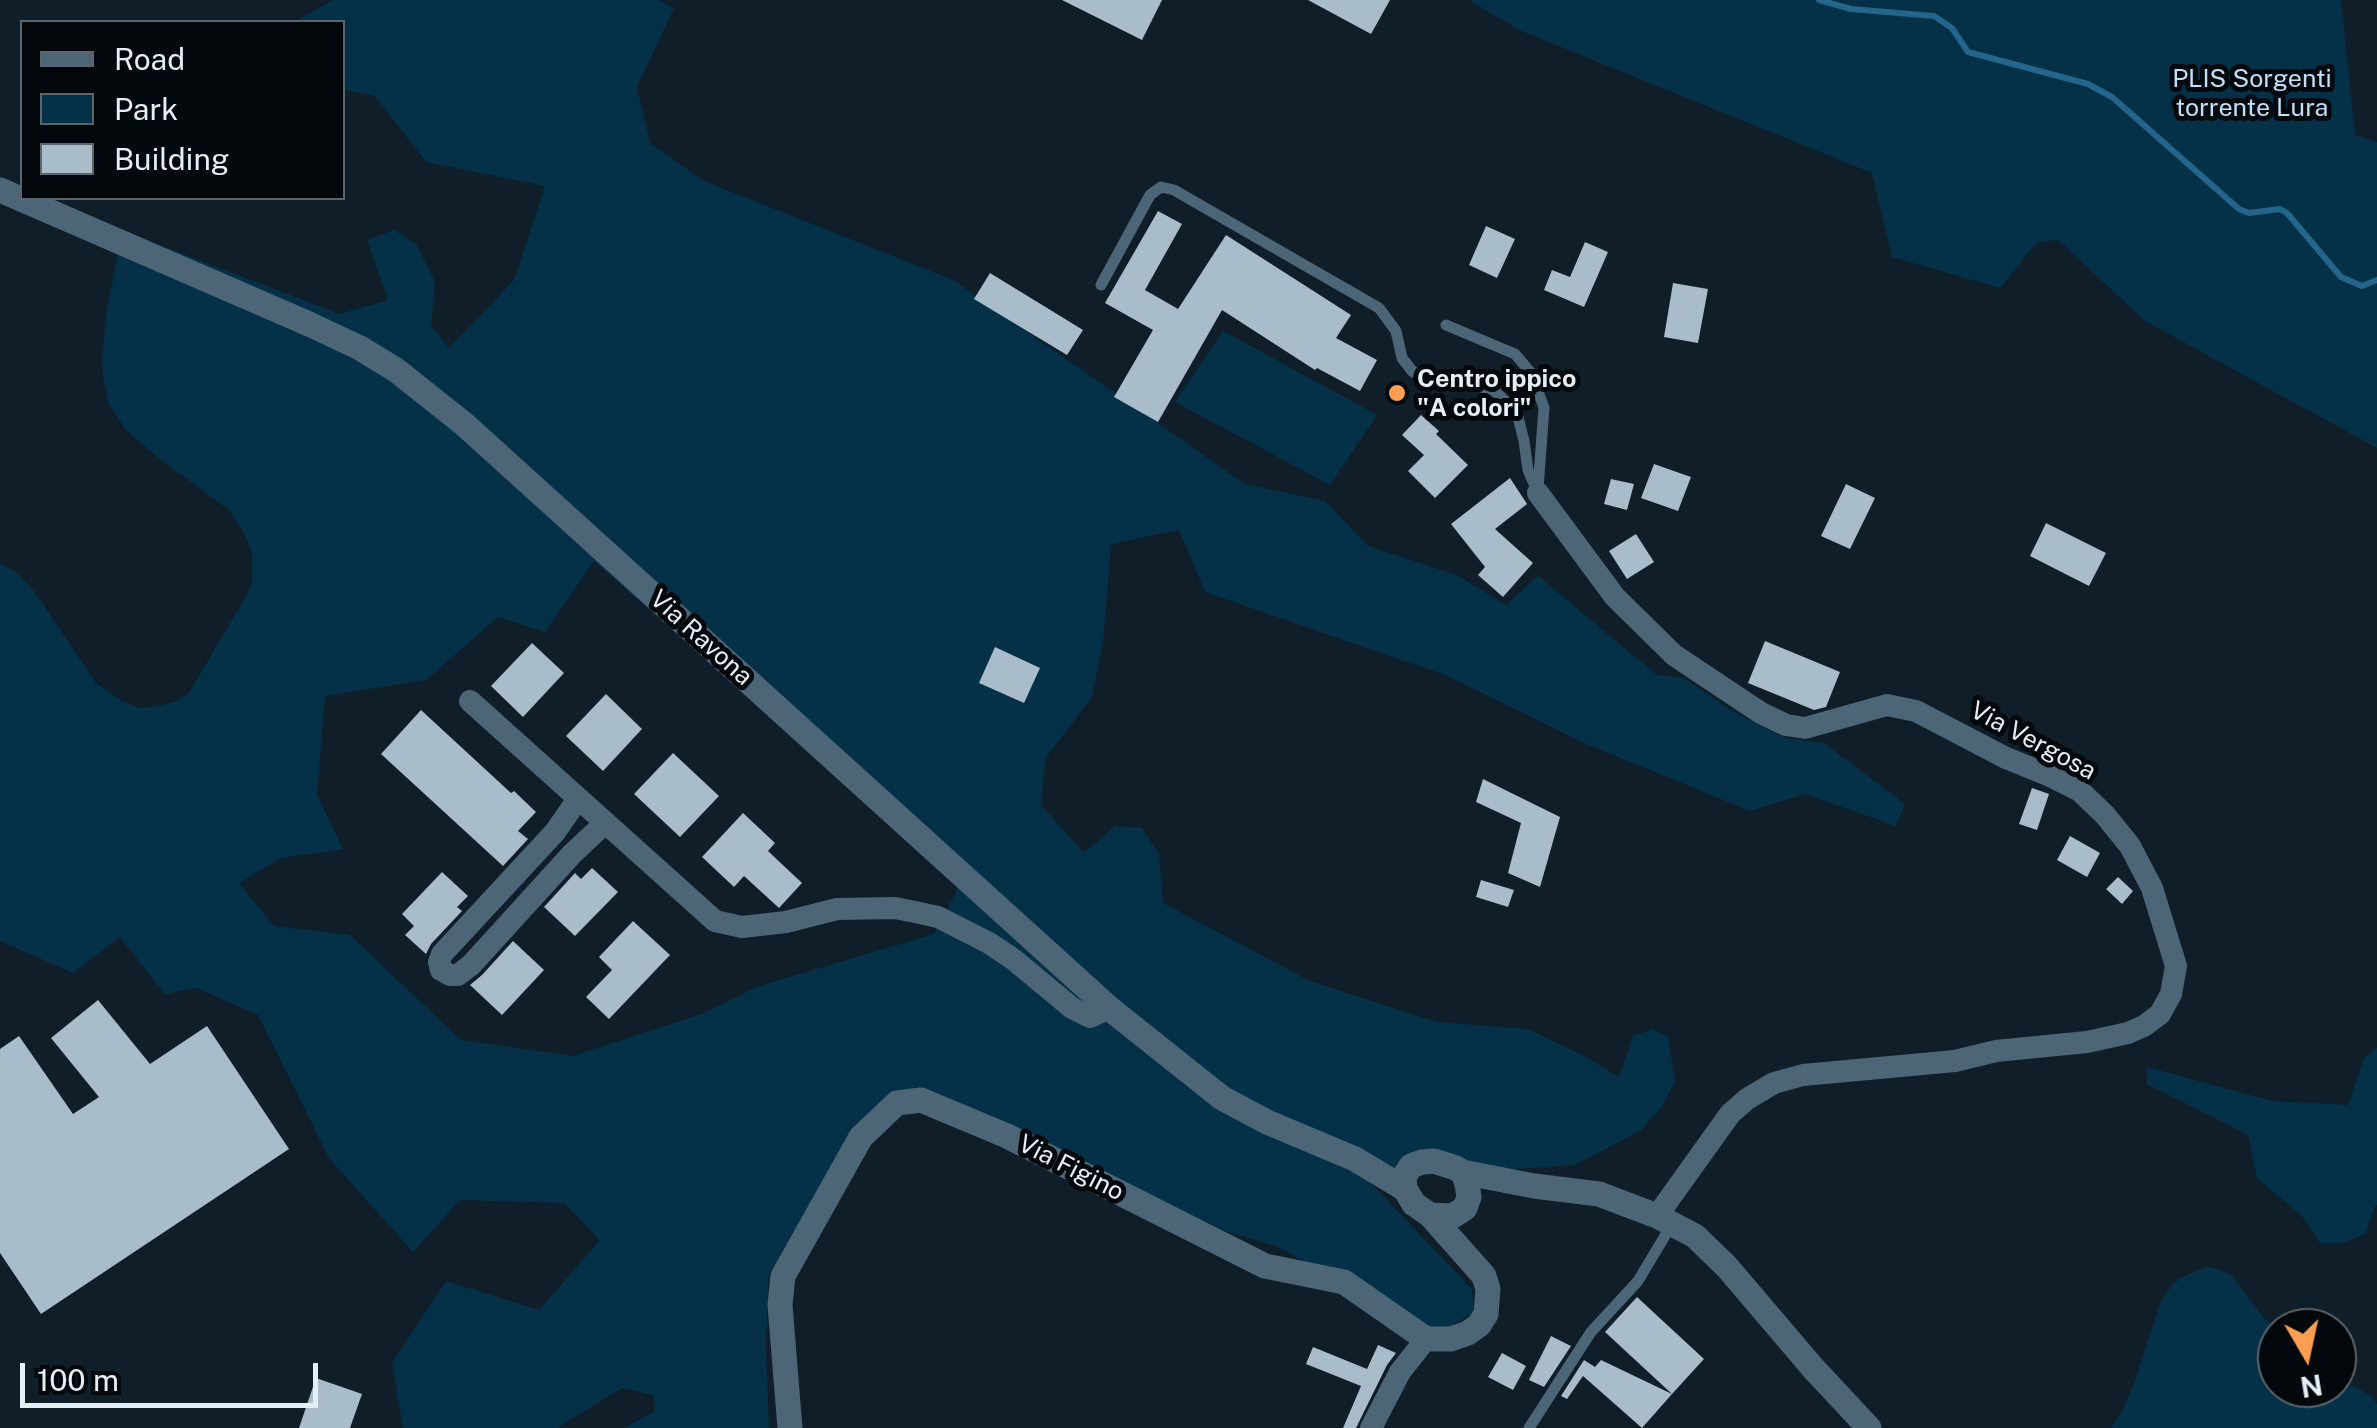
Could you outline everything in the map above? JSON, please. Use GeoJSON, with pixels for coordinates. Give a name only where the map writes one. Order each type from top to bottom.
{"type":"FeatureCollection","features":[{"type":"Feature","properties":{"kind":"street","name":"Via Ravona"},"geometry":{"type":"LineString","coordinates":[[23,200],[308,324],[396,370],[478,436],[1110,1008],[1222,1098],[1267,1122],[1408,1178]]}},
{"type":"Feature","properties":{"kind":"street","name":"Via Vergosa"},"geometry":{"type":"LineString","coordinates":[[1538,493],[1615,597],[1674,655],[1761,713],[1786,725],[1805,728],[1886,705],[1916,711],[2080,791],[2130,846],[2152,888],[2176,966],[2171,994],[2160,1014],[2128,1033],[2087,1042],[1996,1051],[1955,1061],[1804,1075],[1774,1084],[1730,1114],[1664,1220]]}},
{"type":"Feature","properties":{"kind":"street"},"geometry":{"type":"LineString","coordinates":[[470,701],[714,922],[742,928],[837,909],[895,908],[915,912],[938,917],[989,944],[1072,1008],[1090,1017],[1110,1008]]}},
{"type":"Feature","properties":{"kind":"street"},"geometry":{"type":"LineString","coordinates":[[578,799],[555,832],[442,954],[440,970],[458,975],[471,965],[572,854],[605,824]]}},
{"type":"Feature","properties":{"kind":"street"},"geometry":{"type":"LineString","coordinates":[[490,902],[511,921]]}},
{"type":"Feature","properties":{"kind":"street","name":"Via Figino"},"geometry":{"type":"LineString","coordinates":[[790,1428],[780,1305],[783,1276],[861,1137],[897,1103],[921,1100],[1007,1136],[1264,1266],[1344,1282],[1426,1340]]}},
{"type":"Feature","properties":{"kind":"street"},"geometry":{"type":"LineString","coordinates":[[1372,1426],[1400,1372],[1426,1340],[1451,1339],[1468,1333],[1479,1324],[1489,1304],[1484,1276],[1430,1215],[1414,1204],[1408,1178],[1422,1162],[1434,1161],[1462,1172],[1599,1194],[1695,1236],[1727,1267],[1868,1428]]}},
{"type":"Feature","properties":{"kind":"street"},"geometry":{"type":"LineString","coordinates":[[1456,1243],[1469,1196],[1462,1172]]}},
{"type":"Feature","properties":{"kind":"street"},"geometry":{"type":"LineString","coordinates":[[1430,1215],[1453,1216],[1464,1208],[1534,1186]]}},
{"type":"Feature","properties":{"kind":"lane"},"geometry":{"type":"LineString","coordinates":[[1101,286],[1150,195],[1161,187],[1174,190],[1379,308],[1396,330],[1402,358],[1412,372],[1496,391],[1517,413],[1528,470],[1538,493]]}},
{"type":"Feature","properties":{"kind":"lane"},"geometry":{"type":"LineString","coordinates":[[1446,325],[1514,354],[1532,374],[1544,408],[1538,493]]}},
{"type":"Feature","properties":{"kind":"lane"},"geometry":{"type":"LineString","coordinates":[[1530,1428],[1591,1332],[1638,1281],[1664,1220]]}},
{"type":"Feature","properties":{"kind":"green space"},"geometry":{"type":"Polygon","coordinates":[[[333,0],[659,0],[674,8],[637,87],[650,143],[704,181],[953,280],[1245,484],[1325,501],[1368,546],[1457,575],[1506,605],[1538,576],[1657,675],[1684,678],[1730,710],[1786,738],[1824,743],[1905,804],[1896,826],[1805,794],[1750,811],[1582,742],[1448,676],[1205,592],[1179,530],[1111,544],[1103,643],[1092,697],[1045,759],[1041,805],[1084,853],[1115,826],[1142,828],[1159,854],[1163,903],[1310,981],[1437,1022],[1528,1029],[1619,1077],[1633,1036],[1653,1029],[1668,1037],[1675,1081],[1661,1108],[1641,1130],[1575,1165],[1367,1179],[1472,1289],[1474,1312],[1448,1328],[1425,1328],[1276,1246],[1228,1232],[915,1087],[855,1125],[769,1274],[769,1428],[624,1428],[655,1411],[654,1395],[622,1388],[557,1428],[403,1428],[392,1363],[446,1281],[539,1310],[600,1240],[564,1203],[460,1200],[413,1252],[329,1158],[258,1015],[196,988],[165,994],[120,937],[73,973],[0,941],[0,563],[34,591],[96,683],[140,708],[179,700],[189,693],[252,582],[252,553],[229,510],[126,430],[108,402],[102,356],[107,308],[123,231],[340,314],[388,300],[367,240],[394,230],[416,244],[435,282],[431,326],[449,348],[514,280],[545,186],[426,162],[375,96],[345,90],[345,20],[298,20],[333,0]],[[594,561],[545,632],[498,617],[426,680],[325,696],[317,795],[343,849],[281,858],[239,883],[274,926],[350,935],[461,1040],[573,1056],[704,1013],[759,986],[934,934],[960,884],[594,561]]]}},
{"type":"Feature","properties":{"kind":"green space","name":"PLIS Sorgenti torrente Lura"},"geometry":{"type":"Polygon","coordinates":[[[1469,0],[2341,0],[2355,135],[2377,142],[2377,448],[2145,321],[2058,240],[2037,242],[2000,288],[1892,257],[1872,173],[1519,30],[1469,0]]]}},
{"type":"Feature","properties":{"kind":"green space"},"geometry":{"type":"Polygon","coordinates":[[[1223,331],[1377,415],[1330,485],[1175,402],[1223,331]]]}},
{"type":"Feature","properties":{"kind":"green space"},"geometry":{"type":"Polygon","coordinates":[[[2377,1048],[2377,1205],[2366,1233],[2344,1243],[2320,1243],[2302,1216],[2257,1178],[2248,1135],[2147,1084],[2147,1067],[2272,1101],[2348,1105],[2364,1058],[2377,1048]]]}},
{"type":"Feature","properties":{"kind":"green space"},"geometry":{"type":"Polygon","coordinates":[[[2207,1267],[2221,1270],[2233,1277],[2257,1309],[2257,1408],[2357,1408],[2357,1388],[2377,1404],[2377,1428],[2111,1428],[2135,1381],[2160,1303],[2182,1277],[2207,1267]]]}},
{"type":"Feature","properties":{"kind":"building"},"geometry":{"type":"Polygon","coordinates":[[[1062,0],[1162,0],[1142,40],[1062,0]]]}},
{"type":"Feature","properties":{"kind":"building"},"geometry":{"type":"Polygon","coordinates":[[[1308,0],[1390,0],[1371,34],[1308,0]]]}},
{"type":"Feature","properties":{"kind":"building"},"geometry":{"type":"Polygon","coordinates":[[[1158,211],[1182,224],[1145,290],[1178,309],[1226,235],[1351,315],[1336,338],[1377,360],[1360,391],[1315,370],[1222,310],[1158,422],[1114,397],[1153,330],[1105,303],[1158,211]]]}},
{"type":"Feature","properties":{"kind":"building"},"geometry":{"type":"Polygon","coordinates":[[[1486,226],[1515,239],[1497,278],[1469,265],[1486,226]]]}},
{"type":"Feature","properties":{"kind":"building"},"geometry":{"type":"Polygon","coordinates":[[[1585,242],[1608,252],[1584,307],[1544,290],[1552,270],[1570,277],[1585,242]]]}},
{"type":"Feature","properties":{"kind":"building"},"geometry":{"type":"Polygon","coordinates":[[[990,273],[1083,330],[1067,355],[974,299],[990,273]]]}},
{"type":"Feature","properties":{"kind":"building"},"geometry":{"type":"Polygon","coordinates":[[[1673,283],[1708,289],[1698,343],[1664,337],[1673,283]]]}},
{"type":"Feature","properties":{"kind":"building"},"geometry":{"type":"Polygon","coordinates":[[[1421,415],[1468,465],[1435,498],[1408,471],[1424,455],[1402,435],[1421,415]]]}},
{"type":"Feature","properties":{"kind":"building"},"geometry":{"type":"Polygon","coordinates":[[[1654,464],[1691,477],[1678,511],[1641,498],[1654,464]]]}},
{"type":"Feature","properties":{"kind":"building"},"geometry":{"type":"Polygon","coordinates":[[[1510,478],[1527,504],[1495,529],[1533,563],[1503,597],[1478,575],[1485,567],[1451,524],[1510,478]]]}},
{"type":"Feature","properties":{"kind":"building"},"geometry":{"type":"Polygon","coordinates":[[[1611,479],[1634,484],[1627,510],[1604,504],[1611,479]]]}},
{"type":"Feature","properties":{"kind":"building"},"geometry":{"type":"Polygon","coordinates":[[[1846,484],[1875,498],[1850,549],[1821,536],[1846,484]]]}},
{"type":"Feature","properties":{"kind":"building"},"geometry":{"type":"Polygon","coordinates":[[[2046,523],[2106,553],[2089,586],[2030,556],[2046,523]]]}},
{"type":"Feature","properties":{"kind":"building"},"geometry":{"type":"Polygon","coordinates":[[[1636,534],[1654,562],[1627,579],[1609,551],[1636,534]]]}},
{"type":"Feature","properties":{"kind":"building"},"geometry":{"type":"Polygon","coordinates":[[[1765,641],[1840,672],[1826,707],[1814,710],[1748,683],[1765,641]]]}},
{"type":"Feature","properties":{"kind":"building"},"geometry":{"type":"Polygon","coordinates":[[[532,643],[564,673],[523,717],[491,686],[532,643]]]}},
{"type":"Feature","properties":{"kind":"building"},"geometry":{"type":"Polygon","coordinates":[[[995,647],[1040,668],[1024,703],[979,683],[995,647]]]}},
{"type":"Feature","properties":{"kind":"building"},"geometry":{"type":"Polygon","coordinates":[[[606,694],[642,729],[603,771],[566,736],[606,694]]]}},
{"type":"Feature","properties":{"kind":"building"},"geometry":{"type":"Polygon","coordinates":[[[421,710],[536,812],[518,831],[528,839],[503,866],[381,754],[421,710]]]}},
{"type":"Feature","properties":{"kind":"building"},"geometry":{"type":"Polygon","coordinates":[[[673,753],[719,796],[680,837],[634,794],[673,753]]]}},
{"type":"Feature","properties":{"kind":"building"},"geometry":{"type":"Polygon","coordinates":[[[1483,779],[1560,817],[1540,887],[1508,873],[1521,823],[1476,802],[1483,779]]]}},
{"type":"Feature","properties":{"kind":"building"},"geometry":{"type":"Polygon","coordinates":[[[2032,788],[2049,794],[2037,830],[2019,824],[2032,788]]]}},
{"type":"Feature","properties":{"kind":"building"},"geometry":{"type":"Polygon","coordinates":[[[743,813],[775,843],[768,851],[802,883],[779,908],[744,876],[734,887],[702,857],[743,813]]]}},
{"type":"Feature","properties":{"kind":"building"},"geometry":{"type":"Polygon","coordinates":[[[2070,836],[2100,853],[2087,877],[2057,860],[2070,836]]]}},
{"type":"Feature","properties":{"kind":"building"},"geometry":{"type":"Polygon","coordinates":[[[592,868],[618,892],[575,936],[544,907],[575,873],[581,879],[592,868]]]}},
{"type":"Feature","properties":{"kind":"building"},"geometry":{"type":"Polygon","coordinates":[[[442,872],[468,896],[457,907],[462,911],[426,954],[405,935],[414,926],[402,914],[442,872]]]}},
{"type":"Feature","properties":{"kind":"building"},"geometry":{"type":"Polygon","coordinates":[[[2118,877],[2133,891],[2122,904],[2106,889],[2118,877]]]}},
{"type":"Feature","properties":{"kind":"building"},"geometry":{"type":"Polygon","coordinates":[[[1481,880],[1514,890],[1508,907],[1476,897],[1481,880]]]}},
{"type":"Feature","properties":{"kind":"building"},"geometry":{"type":"Polygon","coordinates":[[[633,921],[670,955],[609,1019],[586,997],[612,970],[599,957],[633,921]]]}},
{"type":"Feature","properties":{"kind":"building"},"geometry":{"type":"Polygon","coordinates":[[[513,941],[544,970],[502,1015],[470,985],[513,941]]]}},
{"type":"Feature","properties":{"kind":"building"},"geometry":{"type":"Polygon","coordinates":[[[98,1000],[150,1064],[207,1026],[289,1149],[41,1314],[0,1253],[0,1049],[19,1036],[73,1114],[99,1097],[51,1038],[98,1000]]]}},
{"type":"Feature","properties":{"kind":"building"},"geometry":{"type":"Polygon","coordinates":[[[1637,1297],[1704,1359],[1672,1394],[1605,1332],[1637,1297]]]}},
{"type":"Feature","properties":{"kind":"building"},"geometry":{"type":"Polygon","coordinates":[[[1551,1336],[1571,1346],[1544,1387],[1529,1380],[1551,1336]]]}},
{"type":"Feature","properties":{"kind":"building"},"geometry":{"type":"Polygon","coordinates":[[[1378,1345],[1396,1353],[1356,1428],[1343,1428],[1361,1386],[1306,1364],[1313,1347],[1367,1369],[1378,1345]]]}},
{"type":"Feature","properties":{"kind":"building"},"geometry":{"type":"Polygon","coordinates":[[[1502,1353],[1526,1366],[1513,1390],[1488,1377],[1502,1353]]]}},
{"type":"Feature","properties":{"kind":"building"},"geometry":{"type":"Polygon","coordinates":[[[1584,1360],[1595,1367],[1601,1360],[1672,1394],[1642,1428],[1583,1376],[1567,1399],[1561,1396],[1584,1360]]]}},
{"type":"Feature","properties":{"kind":"building"},"geometry":{"type":"Polygon","coordinates":[[[316,1378],[362,1394],[350,1428],[299,1428],[316,1378]]]}},
{"type":"Feature","properties":{"kind":"waterway"},"geometry":{"type":"LineString","coordinates":[[1819,0],[1851,9],[1934,16],[1952,28],[1968,52],[2088,84],[2112,97],[2239,209],[2249,213],[2280,209],[2341,277],[2362,286],[2377,280]]}},
{"type":"Feature","properties":{"kind":"place","name":"Centro ippico \"A colori\""},"geometry":{"type":"Point","coordinates":[1397,393]}}]}
